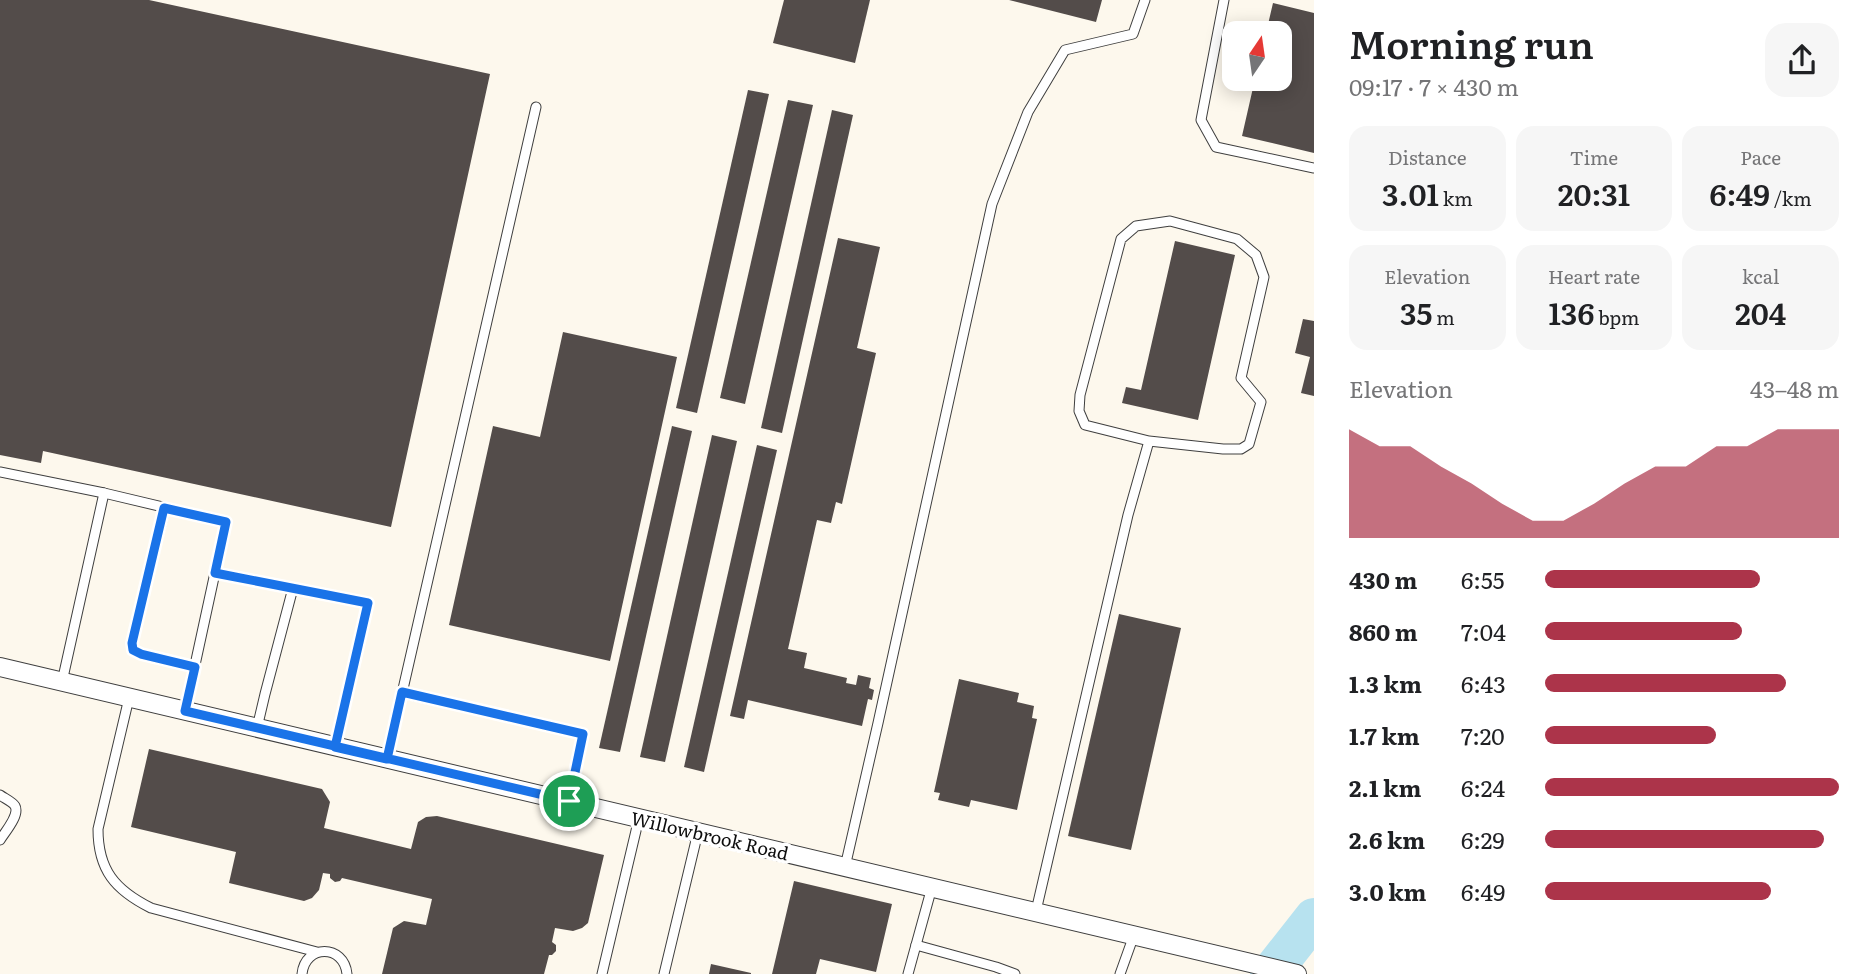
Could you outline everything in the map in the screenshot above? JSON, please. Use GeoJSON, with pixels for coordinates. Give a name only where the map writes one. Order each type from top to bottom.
{"type":"FeatureCollection","features":[{"type":"Feature","properties":{"kind":"street","name":"Willowbrook Road"},"geometry":{"type":"LineString","coordinates":[[0,667],[1297,974]]}},
{"type":"Feature","properties":{"kind":"lane"},"geometry":{"type":"LineString","coordinates":[[845,867],[992,204],[1028,112],[1065,50],[1133,34],[1145,0]]}},
{"type":"Feature","properties":{"kind":"lane"},"geometry":{"type":"LineString","coordinates":[[1224,0],[1202,120],[1206,129],[1216,147],[1314,168]]}},
{"type":"Feature","properties":{"kind":"lane"},"geometry":{"type":"LineString","coordinates":[[387,759],[536,107]]}},
{"type":"Feature","properties":{"kind":"lane"},"geometry":{"type":"LineString","coordinates":[[1170,221],[1237,239],[1256,254],[1264,277],[1241,378],[1261,402],[1249,444],[1241,449],[1149,441],[1085,425],[1079,411],[1080,395],[1121,239],[1136,226],[1170,221]]}},
{"type":"Feature","properties":{"kind":"lane"},"geometry":{"type":"LineString","coordinates":[[1036,911],[1128,515],[1149,441]]}},
{"type":"Feature","properties":{"kind":"lane"},"geometry":{"type":"LineString","coordinates":[[0,472],[226,522],[185,711]]}},
{"type":"Feature","properties":{"kind":"lane"},"geometry":{"type":"LineString","coordinates":[[62,682],[104,494]]}},
{"type":"Feature","properties":{"kind":"lane"},"geometry":{"type":"LineString","coordinates":[[164,508],[132,643],[133,650],[195,667]]}},
{"type":"Feature","properties":{"kind":"lane"},"geometry":{"type":"LineString","coordinates":[[215,573],[368,603],[335,747]]}},
{"type":"Feature","properties":{"kind":"lane"},"geometry":{"type":"LineString","coordinates":[[257,728],[293,588]]}},
{"type":"Feature","properties":{"kind":"lane"},"geometry":{"type":"LineString","coordinates":[[402,692],[583,734],[569,801]]}},
{"type":"Feature","properties":{"kind":"lane"},"geometry":{"type":"LineString","coordinates":[[129,698],[98,829],[100,855],[112,880],[132,899],[151,908],[338,956],[343,961],[346,974]]}},
{"type":"Feature","properties":{"kind":"lane"},"geometry":{"type":"LineString","coordinates":[[0,795],[16,808],[15,815],[0,839]]}},
{"type":"Feature","properties":{"kind":"lane"},"geometry":{"type":"LineString","coordinates":[[602,974],[639,818]]}},
{"type":"Feature","properties":{"kind":"lane"},"geometry":{"type":"LineString","coordinates":[[664,974],[698,832]]}},
{"type":"Feature","properties":{"kind":"lane"},"geometry":{"type":"LineString","coordinates":[[908,974],[932,887]]}},
{"type":"Feature","properties":{"kind":"lane"},"geometry":{"type":"LineString","coordinates":[[1120,974],[1135,934]]}},
{"type":"Feature","properties":{"kind":"lane"},"geometry":{"type":"LineString","coordinates":[[916,945],[1015,974]]}},
{"type":"Feature","properties":{"kind":"lane"},"geometry":{"type":"LineString","coordinates":[[302,974],[306,961],[317,952]]}},
{"type":"Feature","properties":{"kind":"building"},"geometry":{"type":"Polygon","coordinates":[[[0,0],[149,0],[490,74],[391,527],[43,451],[41,463],[0,455],[0,0]]]}},
{"type":"Feature","properties":{"kind":"building"},"geometry":{"type":"Polygon","coordinates":[[[784,0],[870,0],[855,63],[773,43],[784,0]]]}},
{"type":"Feature","properties":{"kind":"building"},"geometry":{"type":"Polygon","coordinates":[[[1009,0],[1102,0],[1096,22],[1009,0]]]}},
{"type":"Feature","properties":{"kind":"building"},"geometry":{"type":"Polygon","coordinates":[[[1273,3],[1314,13],[1314,153],[1242,136],[1252,91],[1292,91],[1292,21],[1269,21],[1273,3]]]}},
{"type":"Feature","properties":{"kind":"building"},"geometry":{"type":"Polygon","coordinates":[[[748,90],[769,94],[697,413],[676,408],[748,90]]]}},
{"type":"Feature","properties":{"kind":"building"},"geometry":{"type":"Polygon","coordinates":[[[788,100],[813,105],[745,404],[720,398],[788,100]]]}},
{"type":"Feature","properties":{"kind":"building"},"geometry":{"type":"Polygon","coordinates":[[[832,110],[853,115],[782,433],[761,428],[832,110]]]}},
{"type":"Feature","properties":{"kind":"building"},"geometry":{"type":"Polygon","coordinates":[[[838,238],[880,247],[857,348],[876,353],[842,504],[836,502],[831,523],[817,520],[788,649],[807,653],[804,668],[847,678],[846,683],[856,685],[858,675],[871,678],[869,688],[874,690],[872,700],[868,699],[862,726],[748,700],[744,719],[730,716],[838,238]]]}},
{"type":"Feature","properties":{"kind":"building"},"geometry":{"type":"Polygon","coordinates":[[[1175,241],[1235,255],[1198,420],[1122,403],[1126,387],[1141,390],[1175,241]]]}},
{"type":"Feature","properties":{"kind":"building"},"geometry":{"type":"Polygon","coordinates":[[[1303,319],[1314,321],[1314,396],[1301,393],[1310,357],[1295,353],[1303,319]]]}},
{"type":"Feature","properties":{"kind":"building"},"geometry":{"type":"Polygon","coordinates":[[[563,332],[677,357],[610,661],[449,625],[493,426],[540,437],[563,332]]]}},
{"type":"Feature","properties":{"kind":"building"},"geometry":{"type":"Polygon","coordinates":[[[672,426],[692,431],[620,752],[599,748],[672,426]]]}},
{"type":"Feature","properties":{"kind":"building"},"geometry":{"type":"Polygon","coordinates":[[[712,435],[737,441],[665,762],[640,757],[712,435]]]}},
{"type":"Feature","properties":{"kind":"building"},"geometry":{"type":"Polygon","coordinates":[[[757,445],[777,450],[704,772],[684,767],[757,445]]]}},
{"type":"Feature","properties":{"kind":"building"},"geometry":{"type":"Polygon","coordinates":[[[1119,614],[1181,628],[1131,850],[1068,836],[1119,614]]]}},
{"type":"Feature","properties":{"kind":"building"},"geometry":{"type":"Polygon","coordinates":[[[959,679],[1019,693],[1017,702],[1034,706],[1032,718],[1037,719],[1017,810],[971,800],[969,807],[938,800],[940,793],[934,792],[959,679]]]}},
{"type":"Feature","properties":{"kind":"building"},"geometry":{"type":"Polygon","coordinates":[[[149,749],[322,789],[330,802],[324,828],[411,849],[418,822],[426,817],[437,816],[604,855],[588,923],[573,931],[555,928],[552,942],[556,945],[556,951],[549,955],[544,974],[382,974],[393,928],[404,921],[426,925],[432,899],[342,878],[335,882],[330,878],[330,874],[323,873],[319,890],[312,898],[304,901],[229,883],[236,852],[131,827],[149,749]]]}},
{"type":"Feature","properties":{"kind":"building"},"geometry":{"type":"Polygon","coordinates":[[[794,881],[892,904],[876,972],[820,959],[816,974],[772,974],[794,881]]]}},
{"type":"Feature","properties":{"kind":"building"},"geometry":{"type":"Polygon","coordinates":[[[711,964],[751,973],[751,974],[709,974],[711,964]]]}},
{"type":"Feature","properties":{"kind":"waterway"},"geometry":{"type":"LineString","coordinates":[[1270,974],[1314,918]]}},
{"type":"Feature","properties":{"kind":"route"},"geometry":{"type":"LineString","coordinates":[[569,801],[335,747],[185,711],[195,667],[141,654],[133,650],[132,643],[164,508],[226,522],[215,573],[368,603],[335,747],[387,759],[402,692],[583,734],[569,801]]}}]}
